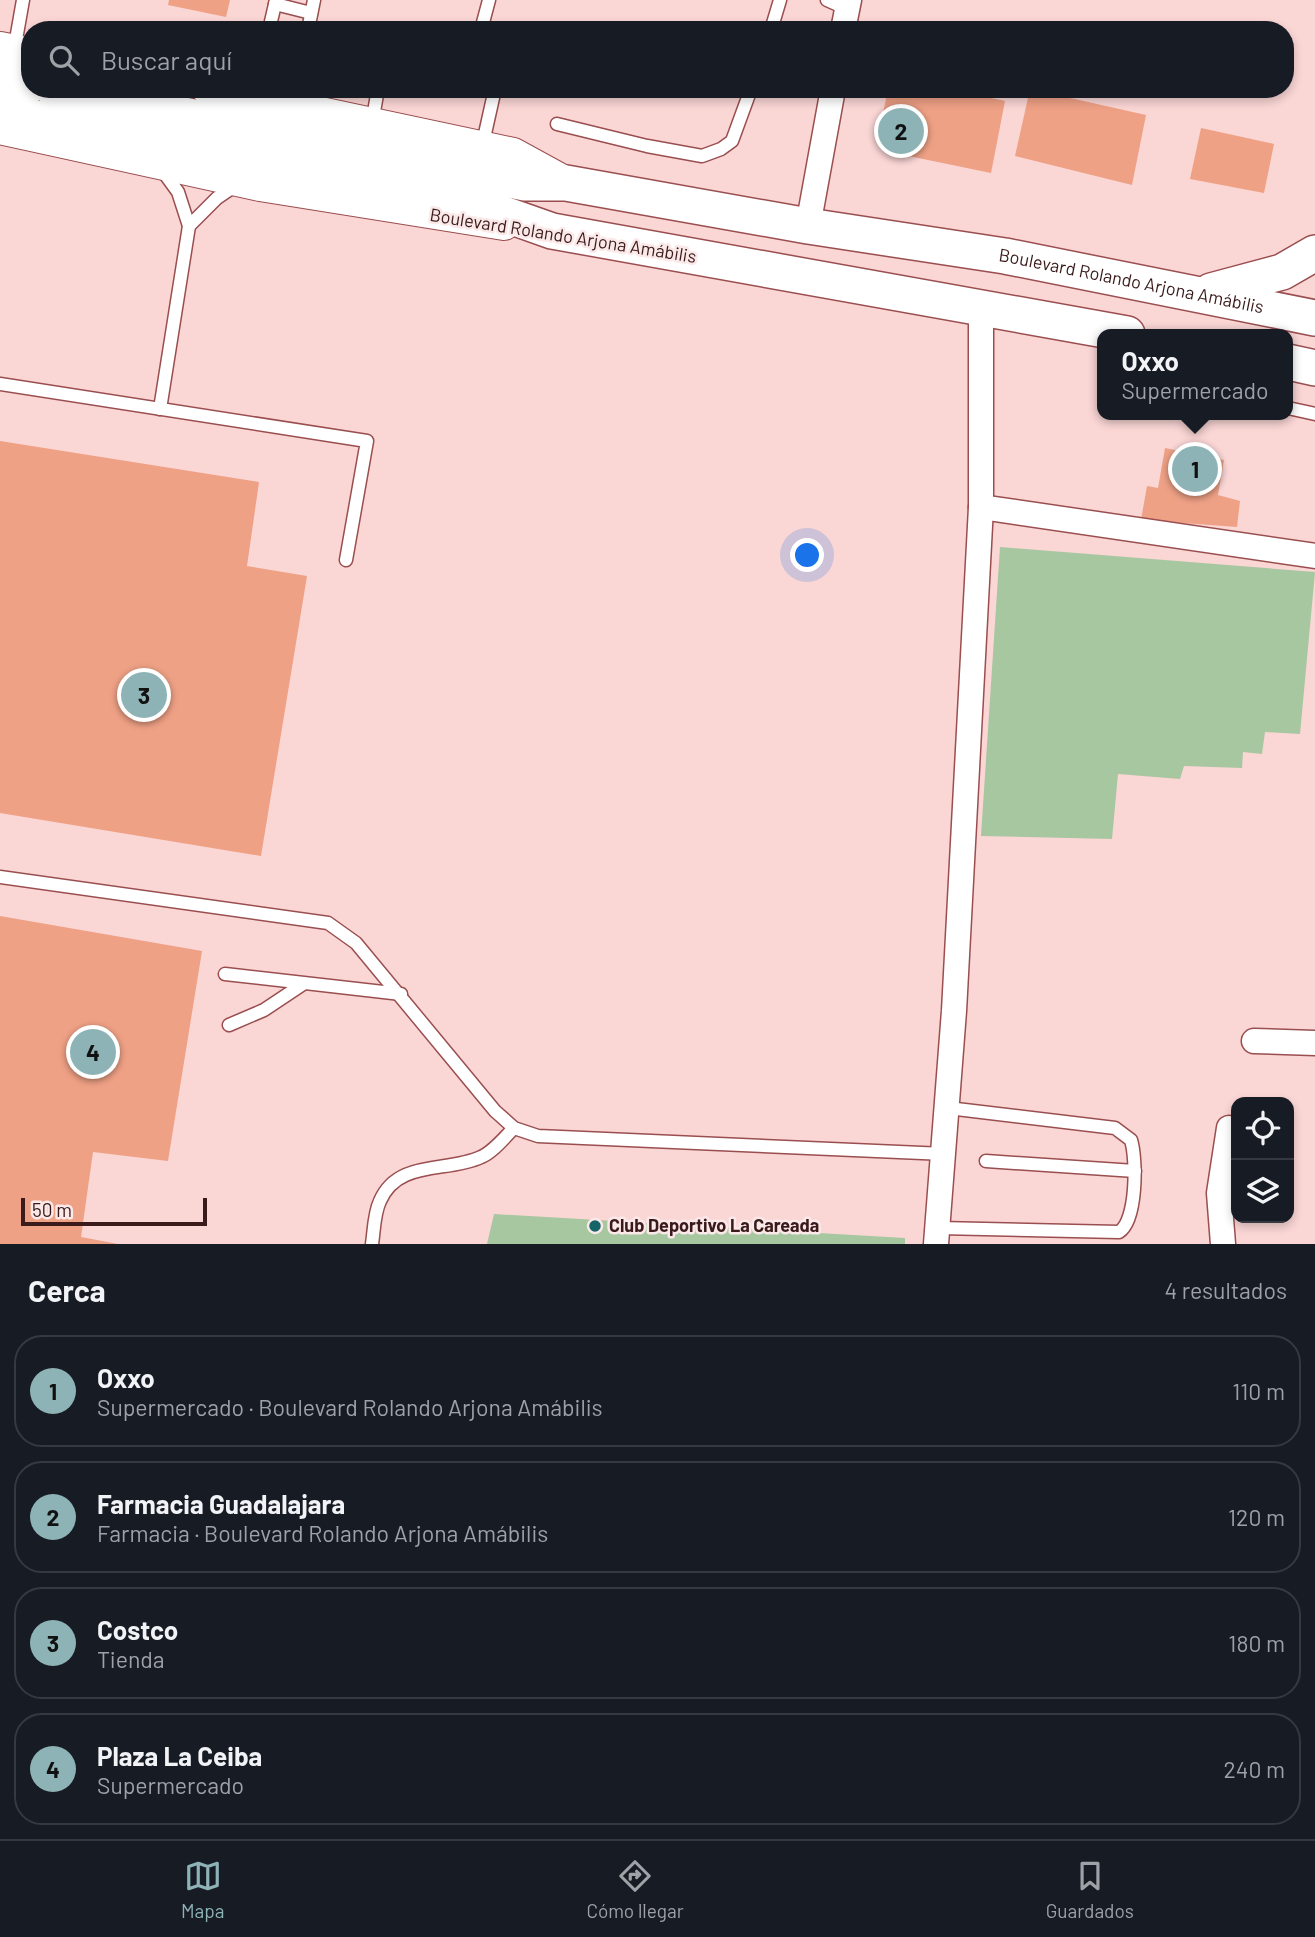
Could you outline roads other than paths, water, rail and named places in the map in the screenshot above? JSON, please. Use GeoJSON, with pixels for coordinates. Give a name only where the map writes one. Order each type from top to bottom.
{"type":"FeatureCollection","features":[{"type":"Feature","properties":{"kind":"main road","name":"Boulevard Rolando Arjona Amábilis"},"geometry":{"type":"LineString","coordinates":[[87,98],[525,183],[566,183],[808,226],[1005,256],[1315,318]]}},
{"type":"Feature","properties":{"kind":"main road"},"geometry":{"type":"LineString","coordinates":[[98,98],[465,171],[552,230]]}},
{"type":"Feature","properties":{"kind":"main road","name":"Boulevard Rolando Arjona Amábilis"},"geometry":{"type":"LineString","coordinates":[[552,230],[1097,329]]}},
{"type":"Feature","properties":{"kind":"main road"},"geometry":{"type":"LineString","coordinates":[[1198,293],[1282,272],[1315,253]]}},
{"type":"Feature","properties":{"kind":"main road"},"geometry":{"type":"LineString","coordinates":[[1293,363],[1315,368]]}},
{"type":"Feature","properties":{"kind":"street","name":"Boulevard Rolando Arjona Amábilis"},"geometry":{"type":"LineString","coordinates":[[36,98],[155,163],[260,185],[552,230]]}},
{"type":"Feature","properties":{"kind":"street"},"geometry":{"type":"LineString","coordinates":[[293,98],[372,123],[465,171]]}},
{"type":"Feature","properties":{"kind":"street"},"geometry":{"type":"LineString","coordinates":[[808,226],[830,98]]}},
{"type":"Feature","properties":{"kind":"street"},"geometry":{"type":"LineString","coordinates":[[938,1236],[948,1108],[981,507],[981,310]]}},
{"type":"Feature","properties":{"kind":"street"},"geometry":{"type":"LineString","coordinates":[[981,507],[1315,556]]}},
{"type":"Feature","properties":{"kind":"street"},"geometry":{"type":"LineString","coordinates":[[1254,1041],[1315,1043]]}},
{"type":"Feature","properties":{"kind":"street"},"geometry":{"type":"LineString","coordinates":[[1223,1244],[1219,1194],[1229,1128]]}},
{"type":"Feature","properties":{"kind":"lane"},"geometry":{"type":"LineString","coordinates":[[9,83],[23,0]]}},
{"type":"Feature","properties":{"kind":"lane"},"geometry":{"type":"LineString","coordinates":[[483,21],[489,0]]}},
{"type":"Feature","properties":{"kind":"lane"},"geometry":{"type":"LineString","coordinates":[[774,21],[780,0]]}},
{"type":"Feature","properties":{"kind":"lane"},"geometry":{"type":"LineString","coordinates":[[271,21],[275,2],[313,6]]}},
{"type":"Feature","properties":{"kind":"lane"},"geometry":{"type":"LineString","coordinates":[[372,123],[376,98]]}},
{"type":"Feature","properties":{"kind":"lane"},"geometry":{"type":"LineString","coordinates":[[465,171],[492,98]]}},
{"type":"Feature","properties":{"kind":"lane"},"geometry":{"type":"LineString","coordinates":[[557,124],[702,156],[721,149],[732,141],[748,98]]}},
{"type":"Feature","properties":{"kind":"lane"},"geometry":{"type":"LineString","coordinates":[[155,163],[178,192],[189,226],[160,409]]}},
{"type":"Feature","properties":{"kind":"lane"},"geometry":{"type":"LineString","coordinates":[[189,226],[234,185],[260,185]]}},
{"type":"Feature","properties":{"kind":"lane"},"geometry":{"type":"LineString","coordinates":[[0,384],[367,441],[346,560]]}},
{"type":"Feature","properties":{"kind":"lane"},"geometry":{"type":"LineString","coordinates":[[1293,409],[1315,414]]}},
{"type":"Feature","properties":{"kind":"lane"},"geometry":{"type":"LineString","coordinates":[[0,877],[328,923],[356,943],[401,994],[495,1111],[514,1128],[538,1136],[945,1154]]}},
{"type":"Feature","properties":{"kind":"lane"},"geometry":{"type":"LineString","coordinates":[[225,974],[401,994]]}},
{"type":"Feature","properties":{"kind":"lane"},"geometry":{"type":"LineString","coordinates":[[229,1025],[264,1010],[303,984]]}},
{"type":"Feature","properties":{"kind":"lane"},"geometry":{"type":"LineString","coordinates":[[938,1236],[1119,1232],[1130,1218],[1135,1171],[1131,1140],[1115,1128],[948,1108]]}},
{"type":"Feature","properties":{"kind":"lane"},"geometry":{"type":"LineString","coordinates":[[372,1244],[380,1200],[396,1181],[416,1169],[458,1166],[484,1156],[514,1128]]}},
{"type":"Feature","properties":{"kind":"lane"},"geometry":{"type":"LineString","coordinates":[[986,1161],[1135,1171]]}},
{"type":"Feature","properties":{"kind":"place","name":"Farmacia Guadalajara"},"geometry":{"type":"Point","coordinates":[901,131]}},
{"type":"Feature","properties":{"kind":"place","name":"Oxxo"},"geometry":{"type":"Point","coordinates":[1195,469]}},
{"type":"Feature","properties":{"kind":"place","name":"Costco"},"geometry":{"type":"Point","coordinates":[144,695]}},
{"type":"Feature","properties":{"kind":"place","name":"Plaza La Ceiba"},"geometry":{"type":"Point","coordinates":[93,1052]}},
{"type":"Feature","properties":{"kind":"place","name":"Club Deportivo La Careada"},"geometry":{"type":"Point","coordinates":[595,1226]}}]}
